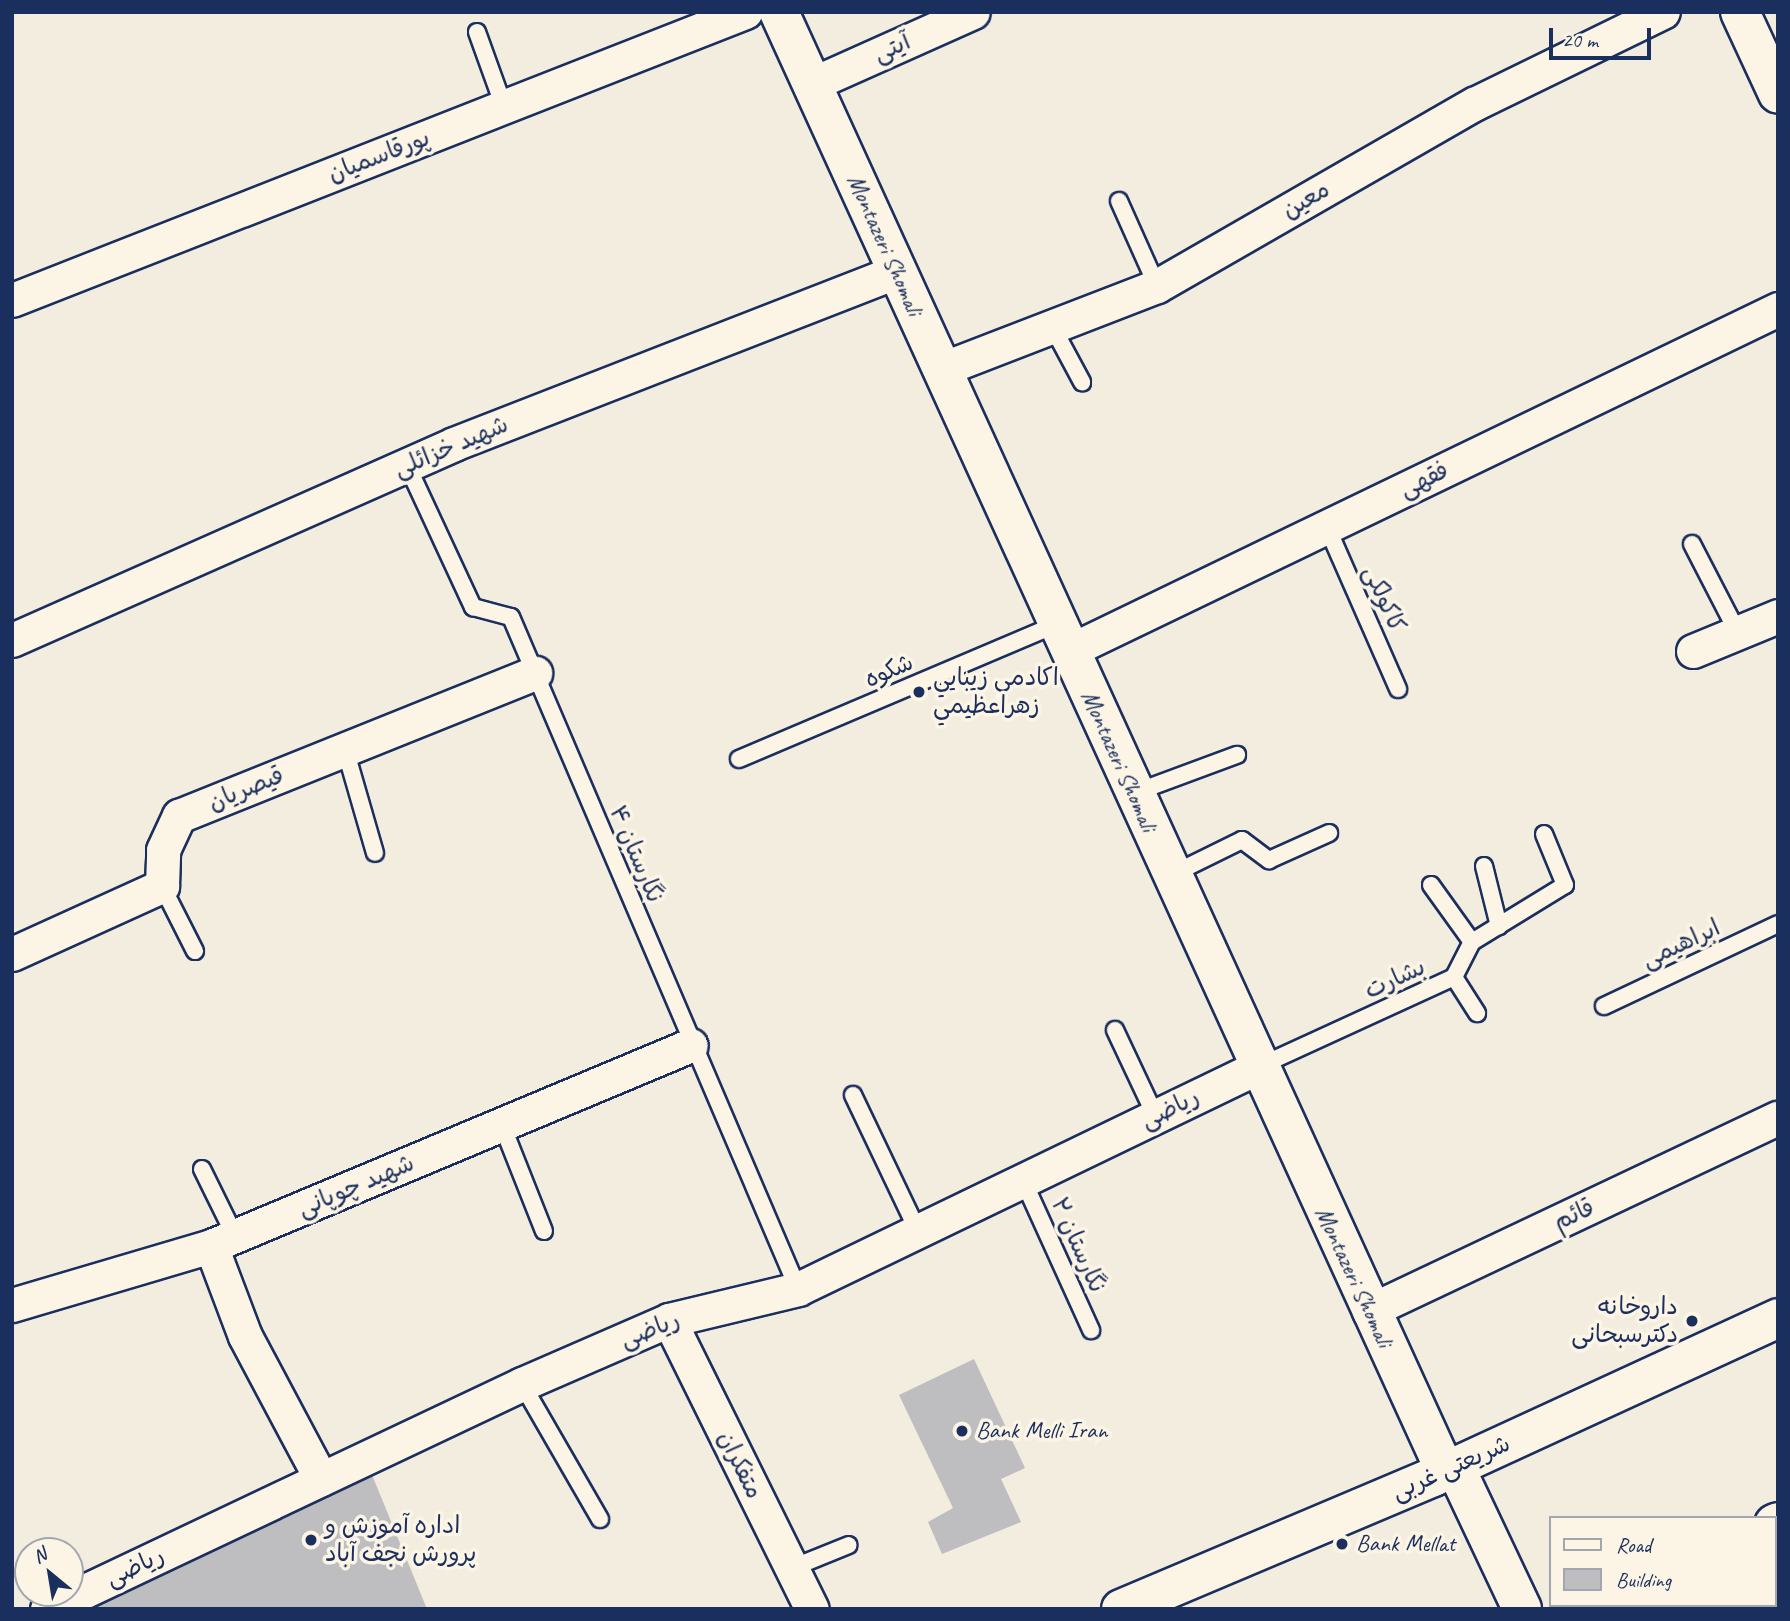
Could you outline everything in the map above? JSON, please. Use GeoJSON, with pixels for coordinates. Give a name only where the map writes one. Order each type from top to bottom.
{"type":"FeatureCollection","features":[{"type":"Feature","properties":{"kind":"main road","name":"Montazeri Shomali"},"geometry":{"type":"LineString","coordinates":[[779,12],[1444,1472]]}},
{"type":"Feature","properties":{"kind":"main road"},"geometry":{"type":"LineString","coordinates":[[1740,12],[1767,43],[1778,94]]}},
{"type":"Feature","properties":{"kind":"main road","name":"شریعتی غربی"},"geometry":{"type":"LineString","coordinates":[[1121,1609],[1444,1472],[1778,1318]]}},
{"type":"Feature","properties":{"kind":"main road"},"geometry":{"type":"LineString","coordinates":[[1444,1472],[1497,1609]]}},
{"type":"Feature","properties":{"kind":"main road"},"geometry":{"type":"LineString","coordinates":[[1444,1472],[1522,1609]]}},
{"type":"Feature","properties":{"kind":"street","name":"پورقاسمیان"},"geometry":{"type":"LineString","coordinates":[[12,300],[745,12]]}},
{"type":"Feature","properties":{"kind":"street","name":"آیتی"},"geometry":{"type":"LineString","coordinates":[[812,84],[972,12]]}},
{"type":"Feature","properties":{"kind":"street","name":"معین"},"geometry":{"type":"LineString","coordinates":[[942,369],[1157,286],[1474,104],[1663,12]]}},
{"type":"Feature","properties":{"kind":"street","name":"شهید خزائلی"},"geometry":{"type":"LineString","coordinates":[[12,640],[454,444],[897,271]]}},
{"type":"Feature","properties":{"kind":"street","name":"فقهی"},"geometry":{"type":"LineString","coordinates":[[1063,638],[1327,527],[1778,309]]}},
{"type":"Feature","properties":{"kind":"street"},"geometry":{"type":"LineString","coordinates":[[1693,651],[1778,616]]}},
{"type":"Feature","properties":{"kind":"street","name":"قیصریان"},"geometry":{"type":"LineString","coordinates":[[162,886],[163,850],[179,816],[535,673]]}},
{"type":"Feature","properties":{"kind":"street"},"geometry":{"type":"LineString","coordinates":[[12,954],[162,886]]}},
{"type":"Feature","properties":{"kind":"street","name":"شهید چوپانی"},"geometry":{"type":"LineString","coordinates":[[12,1305],[223,1241],[691,1045]]}},
{"type":"Feature","properties":{"kind":"street","name":"ریاضی"},"geometry":{"type":"LineString","coordinates":[[47,1609],[522,1384],[668,1320],[797,1289],[1258,1067]]}},
{"type":"Feature","properties":{"kind":"street","name":"قائم"},"geometry":{"type":"LineString","coordinates":[[1369,1311],[1778,1118]]}},
{"type":"Feature","properties":{"kind":"street"},"geometry":{"type":"LineString","coordinates":[[223,1241],[245,1336],[321,1479]]}},
{"type":"Feature","properties":{"kind":"street","name":"متفکران"},"geometry":{"type":"LineString","coordinates":[[668,1320],[792,1568],[807,1607]]}},
{"type":"Feature","properties":{"kind":"lane"},"geometry":{"type":"LineString","coordinates":[[477,32],[504,107]]}},
{"type":"Feature","properties":{"kind":"lane"},"geometry":{"type":"LineString","coordinates":[[1119,201],[1157,286]]}},
{"type":"Feature","properties":{"kind":"lane"},"geometry":{"type":"LineString","coordinates":[[1052,326],[1083,382]]}},
{"type":"Feature","properties":{"kind":"lane","name":"نگارستان ۴"},"geometry":{"type":"LineString","coordinates":[[407,465],[473,607],[511,617],[797,1289]]}},
{"type":"Feature","properties":{"kind":"lane","name":"کاکولکی"},"geometry":{"type":"LineString","coordinates":[[1327,527],[1398,689]]}},
{"type":"Feature","properties":{"kind":"lane"},"geometry":{"type":"LineString","coordinates":[[1692,544],[1738,633]]}},
{"type":"Feature","properties":{"kind":"lane","name":"شکوه"},"geometry":{"type":"LineString","coordinates":[[739,759],[1063,638]]}},
{"type":"Feature","properties":{"kind":"lane"},"geometry":{"type":"LineString","coordinates":[[345,749],[375,853]]}},
{"type":"Feature","properties":{"kind":"lane"},"geometry":{"type":"LineString","coordinates":[[1134,793],[1237,755]]}},
{"type":"Feature","properties":{"kind":"lane"},"geometry":{"type":"LineString","coordinates":[[1171,875],[1242,840],[1269,860],[1329,834]]}},
{"type":"Feature","properties":{"kind":"lane"},"geometry":{"type":"LineString","coordinates":[[1431,885],[1472,942],[1565,886],[1544,834]]}},
{"type":"Feature","properties":{"kind":"lane"},"geometry":{"type":"LineString","coordinates":[[1484,866],[1499,926]]}},
{"type":"Feature","properties":{"kind":"lane"},"geometry":{"type":"LineString","coordinates":[[162,886],[195,951]]}},
{"type":"Feature","properties":{"kind":"lane","name":"ابراهیمی"},"geometry":{"type":"LineString","coordinates":[[1604,1006],[1778,924]]}},
{"type":"Feature","properties":{"kind":"lane","name":"بشارت"},"geometry":{"type":"LineString","coordinates":[[1258,1067],[1454,977],[1472,942]]}},
{"type":"Feature","properties":{"kind":"lane"},"geometry":{"type":"LineString","coordinates":[[1454,977],[1478,1013]]}},
{"type":"Feature","properties":{"kind":"lane"},"geometry":{"type":"LineString","coordinates":[[1115,1030],[1156,1117]]}},
{"type":"Feature","properties":{"kind":"lane"},"geometry":{"type":"LineString","coordinates":[[853,1095],[918,1231]]}},
{"type":"Feature","properties":{"kind":"lane"},"geometry":{"type":"LineString","coordinates":[[502,1125],[544,1231]]}},
{"type":"Feature","properties":{"kind":"lane"},"geometry":{"type":"LineString","coordinates":[[202,1169],[223,1241]]}},
{"type":"Feature","properties":{"kind":"lane","name":"نگارستان ۲"},"geometry":{"type":"LineString","coordinates":[[1023,1180],[1091,1330]]}},
{"type":"Feature","properties":{"kind":"lane"},"geometry":{"type":"LineString","coordinates":[[522,1384],[600,1518]]}},
{"type":"Feature","properties":{"kind":"lane"},"geometry":{"type":"LineString","coordinates":[[792,1568],[849,1545]]}},
{"type":"Feature","properties":{"kind":"building","name":"Bank Melli Iran"},"geometry":{"type":"Polygon","coordinates":[[[974,1359],[1025,1468],[1001,1479],[1021,1522],[942,1554],[928,1522],[953,1508],[899,1395],[974,1359]]]}},
{"type":"Feature","properties":{"kind":"building","name":"اداره آموزش و پرورش نجف آباد"},"geometry":{"type":"Polygon","coordinates":[[[370,1470],[427,1609],[75,1609],[370,1470]]]}},
{"type":"Feature","properties":{"kind":"place","name":"اكادمي زيبايي زهراعظيمي"},"geometry":{"type":"Point","coordinates":[919,692]}},
{"type":"Feature","properties":{"kind":"place","name":"داروخانه دکترسبحانی"},"geometry":{"type":"Point","coordinates":[1692,1321]}},
{"type":"Feature","properties":{"kind":"place","name":"Bank Melli Iran"},"geometry":{"type":"Point","coordinates":[962,1431]}},
{"type":"Feature","properties":{"kind":"place","name":"اداره آموزش و پرورش نجف آباد"},"geometry":{"type":"Point","coordinates":[311,1540]}},
{"type":"Feature","properties":{"kind":"place","name":"Bank Mellat"},"geometry":{"type":"Point","coordinates":[1342,1544]}}]}
